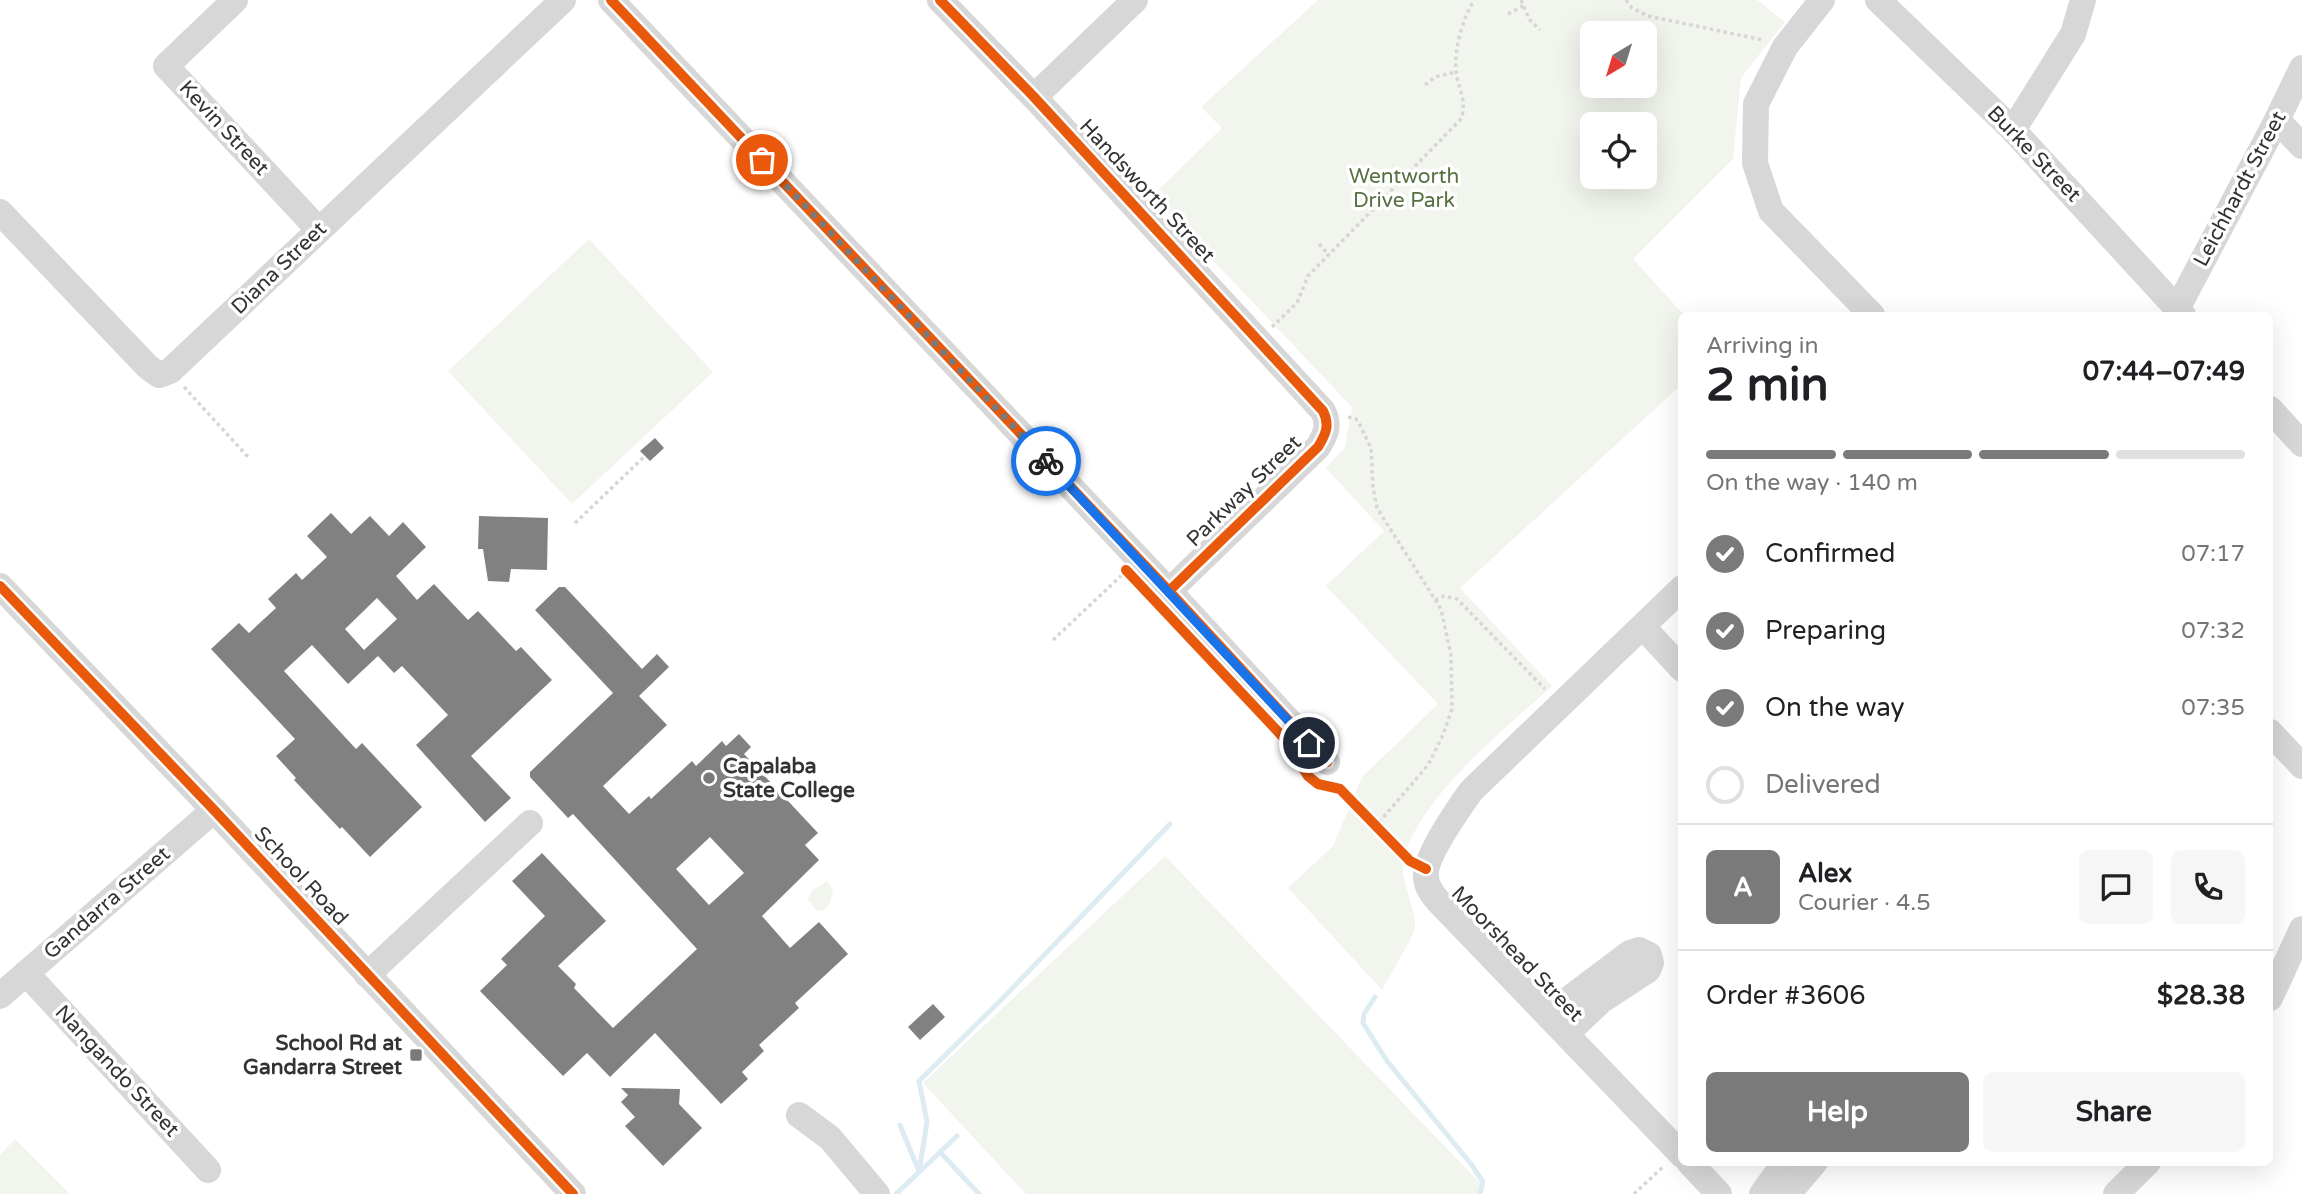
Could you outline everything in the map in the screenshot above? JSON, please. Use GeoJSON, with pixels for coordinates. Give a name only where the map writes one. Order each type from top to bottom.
{"type":"FeatureCollection","features":[{"type":"Feature","properties":{"kind":"street","name":"Kevin Street"},"geometry":{"type":"LineString","coordinates":[[235,0],[166,66],[319,230]]}},
{"type":"Feature","properties":{"kind":"street","name":"Diana Street"},"geometry":{"type":"LineString","coordinates":[[170,372],[563,0]]}},
{"type":"Feature","properties":{"kind":"street"},"geometry":{"type":"LineString","coordinates":[[611,0],[1327,762]]}},
{"type":"Feature","properties":{"kind":"street","name":"Handsworth Street"},"geometry":{"type":"LineString","coordinates":[[940,0],[1334,414]]}},
{"type":"Feature","properties":{"kind":"street"},"geometry":{"type":"LineString","coordinates":[[1034,97],[1135,0]]}},
{"type":"Feature","properties":{"kind":"street"},"geometry":{"type":"LineString","coordinates":[[1822,0],[1785,47],[1756,104],[1755,163],[1771,211],[1869,312]]}},
{"type":"Feature","properties":{"kind":"street","name":"Burke Street"},"geometry":{"type":"LineString","coordinates":[[1878,0],[2013,130],[2180,312]]}},
{"type":"Feature","properties":{"kind":"street"},"geometry":{"type":"LineString","coordinates":[[2013,130],[2073,34],[2083,0]]}},
{"type":"Feature","properties":{"kind":"street","name":"Leichhardt Street"},"geometry":{"type":"LineString","coordinates":[[2180,312],[2302,68]]}},
{"type":"Feature","properties":{"kind":"street"},"geometry":{"type":"LineString","coordinates":[[2277,120],[2302,146]]}},
{"type":"Feature","properties":{"kind":"street"},"geometry":{"type":"LineString","coordinates":[[0,213],[148,368],[159,375],[170,372]]}},
{"type":"Feature","properties":{"kind":"street"},"geometry":{"type":"LineString","coordinates":[[2273,412],[2302,444]]}},
{"type":"Feature","properties":{"kind":"street","name":"Parkway Street"},"geometry":{"type":"LineString","coordinates":[[1169,591],[1318,447],[1328,420],[1334,414]]}},
{"type":"Feature","properties":{"kind":"street","name":"School Road"},"geometry":{"type":"LineString","coordinates":[[0,586],[214,810],[573,1194]]}},
{"type":"Feature","properties":{"kind":"street","name":"Moorshead Street"},"geometry":{"type":"LineString","coordinates":[[1678,592],[1471,791],[1430,857],[1425,877],[1430,891],[1439,902],[1558,1024],[1678,1159]]}},
{"type":"Feature","properties":{"kind":"street"},"geometry":{"type":"LineString","coordinates":[[1643,627],[1678,665]]}},
{"type":"Feature","properties":{"kind":"street"},"geometry":{"type":"LineString","coordinates":[[2273,735],[2302,766]]}},
{"type":"Feature","properties":{"kind":"street","name":"Gandarra Street"},"geometry":{"type":"LineString","coordinates":[[0,996],[214,810]]}},
{"type":"Feature","properties":{"kind":"street"},"geometry":{"type":"LineString","coordinates":[[367,975],[530,823]]}},
{"type":"Feature","properties":{"kind":"street"},"geometry":{"type":"LineString","coordinates":[[2273,992],[2302,929]]}},
{"type":"Feature","properties":{"kind":"street","name":"Nangando Street"},"geometry":{"type":"LineString","coordinates":[[26,972],[208,1170]]}},
{"type":"Feature","properties":{"kind":"street"},"geometry":{"type":"LineString","coordinates":[[799,1115],[830,1138],[877,1194]]}},
{"type":"Feature","properties":{"kind":"street","name":"Moorshead Street"},"geometry":{"type":"LineString","coordinates":[[1686,1166],[1719,1194]]}},
{"type":"Feature","properties":{"kind":"street"},"geometry":{"type":"LineString","coordinates":[[1762,1194],[1781,1166]]}},
{"type":"Feature","properties":{"kind":"street"},"geometry":{"type":"LineString","coordinates":[[1788,1194],[1812,1166]]}},
{"type":"Feature","properties":{"kind":"street"},"geometry":{"type":"LineString","coordinates":[[2116,1194],[2139,1166]]}},
{"type":"Feature","properties":{"kind":"path"},"geometry":{"type":"LineString","coordinates":[[1271,328],[1297,303],[1308,276],[1460,120],[1463,100],[1456,72],[1456,58],[1466,14],[1474,0]]}},
{"type":"Feature","properties":{"kind":"path"},"geometry":{"type":"LineString","coordinates":[[1521,0],[1529,19],[1539,30]]}},
{"type":"Feature","properties":{"kind":"path"},"geometry":{"type":"LineString","coordinates":[[1626,0],[1632,8],[1648,16],[1754,37],[1785,47]]}},
{"type":"Feature","properties":{"kind":"path"},"geometry":{"type":"LineString","coordinates":[[1508,14],[1523,6]]}},
{"type":"Feature","properties":{"kind":"path"},"geometry":{"type":"LineString","coordinates":[[1424,85],[1435,77],[1456,72]]}},
{"type":"Feature","properties":{"kind":"path"},"geometry":{"type":"LineString","coordinates":[[1318,244],[1328,254]]}},
{"type":"Feature","properties":{"kind":"path"},"geometry":{"type":"LineString","coordinates":[[170,372],[249,458]]}},
{"type":"Feature","properties":{"kind":"path"},"geometry":{"type":"LineString","coordinates":[[1334,414],[1356,419],[1367,437],[1371,447],[1377,508],[1441,609],[1451,655],[1452,709],[1442,737],[1428,765],[1376,826]]}},
{"type":"Feature","properties":{"kind":"path"},"geometry":{"type":"LineString","coordinates":[[575,523],[645,456]]}},
{"type":"Feature","properties":{"kind":"path"},"geometry":{"type":"LineString","coordinates":[[1053,640],[1126,570]]}},
{"type":"Feature","properties":{"kind":"path"},"geometry":{"type":"LineString","coordinates":[[1435,600],[1444,596],[1457,599],[1536,682],[1562,704]]}},
{"type":"Feature","properties":{"kind":"path"},"geometry":{"type":"LineString","coordinates":[[1634,1194],[1678,1161]]}},
{"type":"Feature","properties":{"kind":"green space","name":"Wentworth Drive Park"},"geometry":{"type":"Polygon","coordinates":[[[1318,0],[1757,0],[1785,22],[1741,78],[1733,159],[1633,259],[1681,312],[1678,312],[1678,388],[1460,588],[1552,686],[1466,765],[1427,812],[1413,836],[1402,867],[1415,928],[1382,990],[1288,888],[1333,846],[1362,777],[1438,704],[1326,586],[1384,531],[1326,468],[1345,447],[1352,407],[1152,196],[1222,128],[1201,107],[1318,0]]]}},
{"type":"Feature","properties":{"kind":"green space"},"geometry":{"type":"Polygon","coordinates":[[[589,239],[713,372],[572,504],[448,371],[589,239]]]}},
{"type":"Feature","properties":{"kind":"green space"},"geometry":{"type":"Polygon","coordinates":[[[1165,856],[1485,1188],[1478,1194],[1026,1194],[923,1083],[1165,856]]]}},
{"type":"Feature","properties":{"kind":"green space"},"geometry":{"type":"Polygon","coordinates":[[[827,881],[833,890],[830,903],[824,910],[816,910],[808,899],[812,891],[827,881]]]}},
{"type":"Feature","properties":{"kind":"green space"},"geometry":{"type":"Polygon","coordinates":[[[15,1139],[70,1194],[0,1194],[0,1155],[15,1139]]]}},
{"type":"Feature","properties":{"kind":"building"},"geometry":{"type":"Polygon","coordinates":[[[655,438],[664,448],[650,461],[640,451],[655,438]]]}},
{"type":"Feature","properties":{"kind":"building"},"geometry":{"type":"Polygon","coordinates":[[[331,513],[351,534],[370,516],[389,536],[403,522],[426,547],[396,576],[417,600],[434,584],[468,620],[478,611],[516,651],[521,647],[552,680],[471,756],[511,798],[485,822],[416,745],[448,715],[402,666],[394,673],[378,656],[348,684],[312,645],[284,671],[356,749],[362,743],[422,807],[370,857],[294,780],[296,778],[276,756],[295,739],[211,649],[239,623],[249,633],[276,608],[268,599],[296,573],[302,580],[327,557],[307,536],[331,513]],[[377,598],[345,629],[364,650],[397,619],[377,598]]]}},
{"type":"Feature","properties":{"kind":"building"},"geometry":{"type":"Polygon","coordinates":[[[479,516],[548,518],[547,570],[511,569],[509,582],[488,581],[483,549],[478,549],[479,516]]]}},
{"type":"Feature","properties":{"kind":"building"},"geometry":{"type":"Polygon","coordinates":[[[559,587],[565,587],[642,669],[657,654],[669,667],[639,696],[667,725],[603,786],[629,814],[649,796],[651,799],[692,761],[696,766],[722,741],[726,746],[739,734],[751,747],[744,754],[818,833],[805,845],[819,860],[762,916],[790,948],[819,922],[848,954],[795,1003],[799,1008],[759,1045],[764,1051],[742,1072],[748,1079],[721,1104],[655,1033],[610,1077],[587,1053],[563,1076],[480,991],[507,965],[501,959],[545,916],[512,881],[542,853],[606,921],[558,966],[576,984],[574,988],[613,1028],[697,949],[573,814],[568,818],[530,777],[530,772],[613,693],[535,610],[559,587]],[[710,837],[676,869],[709,905],[744,873],[710,837]]]}},
{"type":"Feature","properties":{"kind":"building"},"geometry":{"type":"Polygon","coordinates":[[[933,1004],[945,1017],[920,1040],[908,1027],[933,1004]]]}},
{"type":"Feature","properties":{"kind":"building"},"geometry":{"type":"Polygon","coordinates":[[[621,1088],[680,1089],[679,1104],[702,1128],[663,1166],[625,1126],[635,1117],[621,1102],[628,1095],[621,1088]]]}},
{"type":"Feature","properties":{"kind":"waterway"},"geometry":{"type":"LineString","coordinates":[[919,1172],[927,1122],[919,1081],[1003,998],[1170,824]]}},
{"type":"Feature","properties":{"kind":"waterway"},"geometry":{"type":"LineString","coordinates":[[1375,997],[1364,1014],[1363,1023],[1387,1061],[1471,1164],[1483,1182],[1480,1194]]}},
{"type":"Feature","properties":{"kind":"waterway"},"geometry":{"type":"LineString","coordinates":[[900,1125],[918,1169]]}},
{"type":"Feature","properties":{"kind":"waterway"},"geometry":{"type":"LineString","coordinates":[[896,1194],[957,1136]]}},
{"type":"Feature","properties":{"kind":"waterway"},"geometry":{"type":"LineString","coordinates":[[940,1152],[979,1194]]}},
{"type":"Feature","properties":{"kind":"cycle path"},"geometry":{"type":"LineString","coordinates":[[611,0],[1327,762]]}},
{"type":"Feature","properties":{"kind":"cycle path"},"geometry":{"type":"LineString","coordinates":[[940,0],[1034,97],[1325,416],[1326,429],[1318,447],[1169,591]]}},
{"type":"Feature","properties":{"kind":"cycle path"},"geometry":{"type":"LineString","coordinates":[[1126,570],[1283,737],[1308,776],[1318,784],[1340,789],[1410,861],[1426,869]]}},
{"type":"Feature","properties":{"kind":"cycle path"},"geometry":{"type":"LineString","coordinates":[[0,586],[214,810],[573,1194]]}},
{"type":"Feature","properties":{"kind":"way so far"},"geometry":{"type":"LineString","coordinates":[[762,160],[1046,461]]}},
{"type":"Feature","properties":{"kind":"place","name":"Capalaba State College"},"geometry":{"type":"Point","coordinates":[709,778]}},
{"type":"Feature","properties":{"kind":"place","name":"School Rd at Gandarra Street"},"geometry":{"type":"Point","coordinates":[416,1055]}},
{"type":"Feature","properties":{"kind":"route"},"geometry":{"type":"LineString","coordinates":[[1046,461],[1309,743]]}}]}
